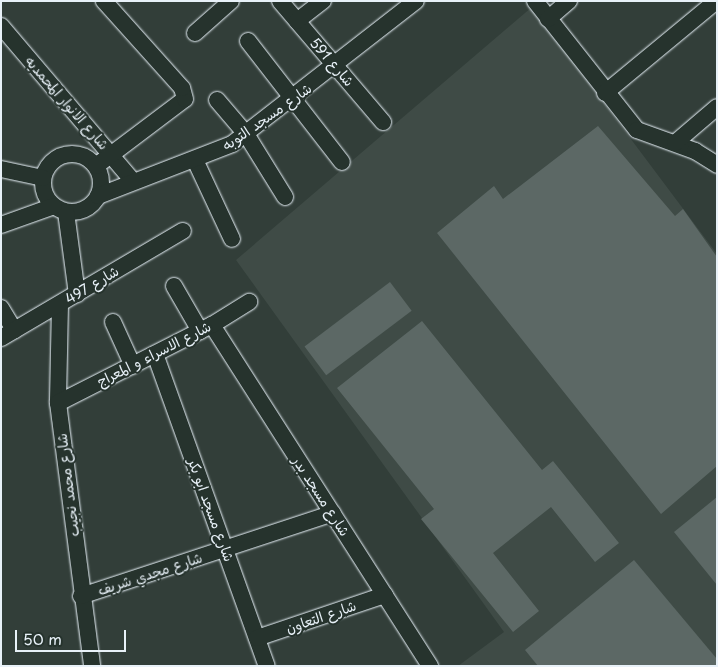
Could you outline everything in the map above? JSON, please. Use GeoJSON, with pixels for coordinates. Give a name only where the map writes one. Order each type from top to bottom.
{"type":"FeatureCollection","features":[{"type":"Feature","properties":{"kind":"street"},"geometry":{"type":"LineString","coordinates":[[195,33],[231,1]]}},
{"type":"Feature","properties":{"kind":"street","name":"شارع 591"},"geometry":{"type":"LineString","coordinates":[[280,1],[383,122]]}},
{"type":"Feature","properties":{"kind":"street"},"geometry":{"type":"LineString","coordinates":[[297,21],[323,1]]}},
{"type":"Feature","properties":{"kind":"street","name":"شارع مسجد التوبه"},"geometry":{"type":"LineString","coordinates":[[98,196],[132,180],[195,160],[246,134],[336,67],[416,1]]}},
{"type":"Feature","properties":{"kind":"street"},"geometry":{"type":"LineString","coordinates":[[535,1],[605,93],[637,130],[675,143],[717,165]]}},
{"type":"Feature","properties":{"kind":"street"},"geometry":{"type":"LineString","coordinates":[[548,19],[569,1]]}},
{"type":"Feature","properties":{"kind":"street"},"geometry":{"type":"LineString","coordinates":[[96,166],[181,104],[185,93],[105,2]]}},
{"type":"Feature","properties":{"kind":"street"},"geometry":{"type":"LineString","coordinates":[[605,93],[715,2]]}},
{"type":"Feature","properties":{"kind":"street","name":"شارع الانوار المحمديه"},"geometry":{"type":"LineString","coordinates":[[1,26],[112,154],[132,180]]}},
{"type":"Feature","properties":{"kind":"street"},"geometry":{"type":"LineString","coordinates":[[248,41],[296,97],[342,162]]}},
{"type":"Feature","properties":{"kind":"street"},"geometry":{"type":"LineString","coordinates":[[217,100],[246,134],[285,197]]}},
{"type":"Feature","properties":{"kind":"street"},"geometry":{"type":"LineString","coordinates":[[675,143],[717,107]]}},
{"type":"Feature","properties":{"kind":"street"},"geometry":{"type":"LineString","coordinates":[[1,225],[60,209],[88,208],[98,196],[102,186],[96,166],[86,158],[66,155],[49,165],[44,178],[43,188],[60,209],[77,294]]}},
{"type":"Feature","properties":{"kind":"street"},"geometry":{"type":"LineString","coordinates":[[195,160],[232,240]]}},
{"type":"Feature","properties":{"kind":"street"},"geometry":{"type":"LineString","coordinates":[[1,169],[44,178]]}},
{"type":"Feature","properties":{"kind":"street","name":"شارع 497"},"geometry":{"type":"LineString","coordinates":[[8,334],[182,231]]}},
{"type":"Feature","properties":{"kind":"street","name":"شارع مسجد بدر"},"geometry":{"type":"LineString","coordinates":[[174,286],[206,328],[333,513],[430,666]]}},
{"type":"Feature","properties":{"kind":"street","name":"شارع الاسراء و المعراج"},"geometry":{"type":"LineString","coordinates":[[58,403],[206,328],[249,302]]}},
{"type":"Feature","properties":{"kind":"street","name":"شارع محمد نجيب"},"geometry":{"type":"LineString","coordinates":[[60,304],[58,403],[92,666]]}},
{"type":"Feature","properties":{"kind":"street"},"geometry":{"type":"LineString","coordinates":[[1,308],[8,334]]}},
{"type":"Feature","properties":{"kind":"street"},"geometry":{"type":"LineString","coordinates":[[113,322],[133,366]]}},
{"type":"Feature","properties":{"kind":"street","name":"شارع مسجد ابو بكر"},"geometry":{"type":"LineString","coordinates":[[155,354],[267,666]]}},
{"type":"Feature","properties":{"kind":"street","name":"شارع مجدي شريف"},"geometry":{"type":"LineString","coordinates":[[82,596],[333,513]]}},
{"type":"Feature","properties":{"kind":"street","name":"شارع التعاون"},"geometry":{"type":"LineString","coordinates":[[258,638],[385,595]]}},
{"type":"Feature","properties":{"kind":"shaded area"},"geometry":{"type":"Polygon","coordinates":[[[532,7],[717,254],[717,666],[458,666],[504,632],[236,260],[532,7]]]}},
{"type":"Feature","properties":{"kind":"building"},"geometry":{"type":"Polygon","coordinates":[[[598,126],[675,216],[683,209],[717,257],[717,466],[661,514],[437,233],[494,186],[503,199],[598,126]]]}},
{"type":"Feature","properties":{"kind":"building"},"geometry":{"type":"Polygon","coordinates":[[[390,282],[412,311],[326,375],[305,346],[390,282]]]}},
{"type":"Feature","properties":{"kind":"building"},"geometry":{"type":"Polygon","coordinates":[[[422,321],[542,470],[553,461],[619,543],[595,562],[551,507],[493,553],[539,611],[513,632],[421,519],[434,509],[337,388],[422,321]]]}},
{"type":"Feature","properties":{"kind":"building"},"geometry":{"type":"Polygon","coordinates":[[[717,497],[717,585],[674,532],[717,497]]]}},
{"type":"Feature","properties":{"kind":"building"},"geometry":{"type":"Polygon","coordinates":[[[634,560],[717,659],[717,666],[538,666],[525,650],[634,560]]]}}]}
